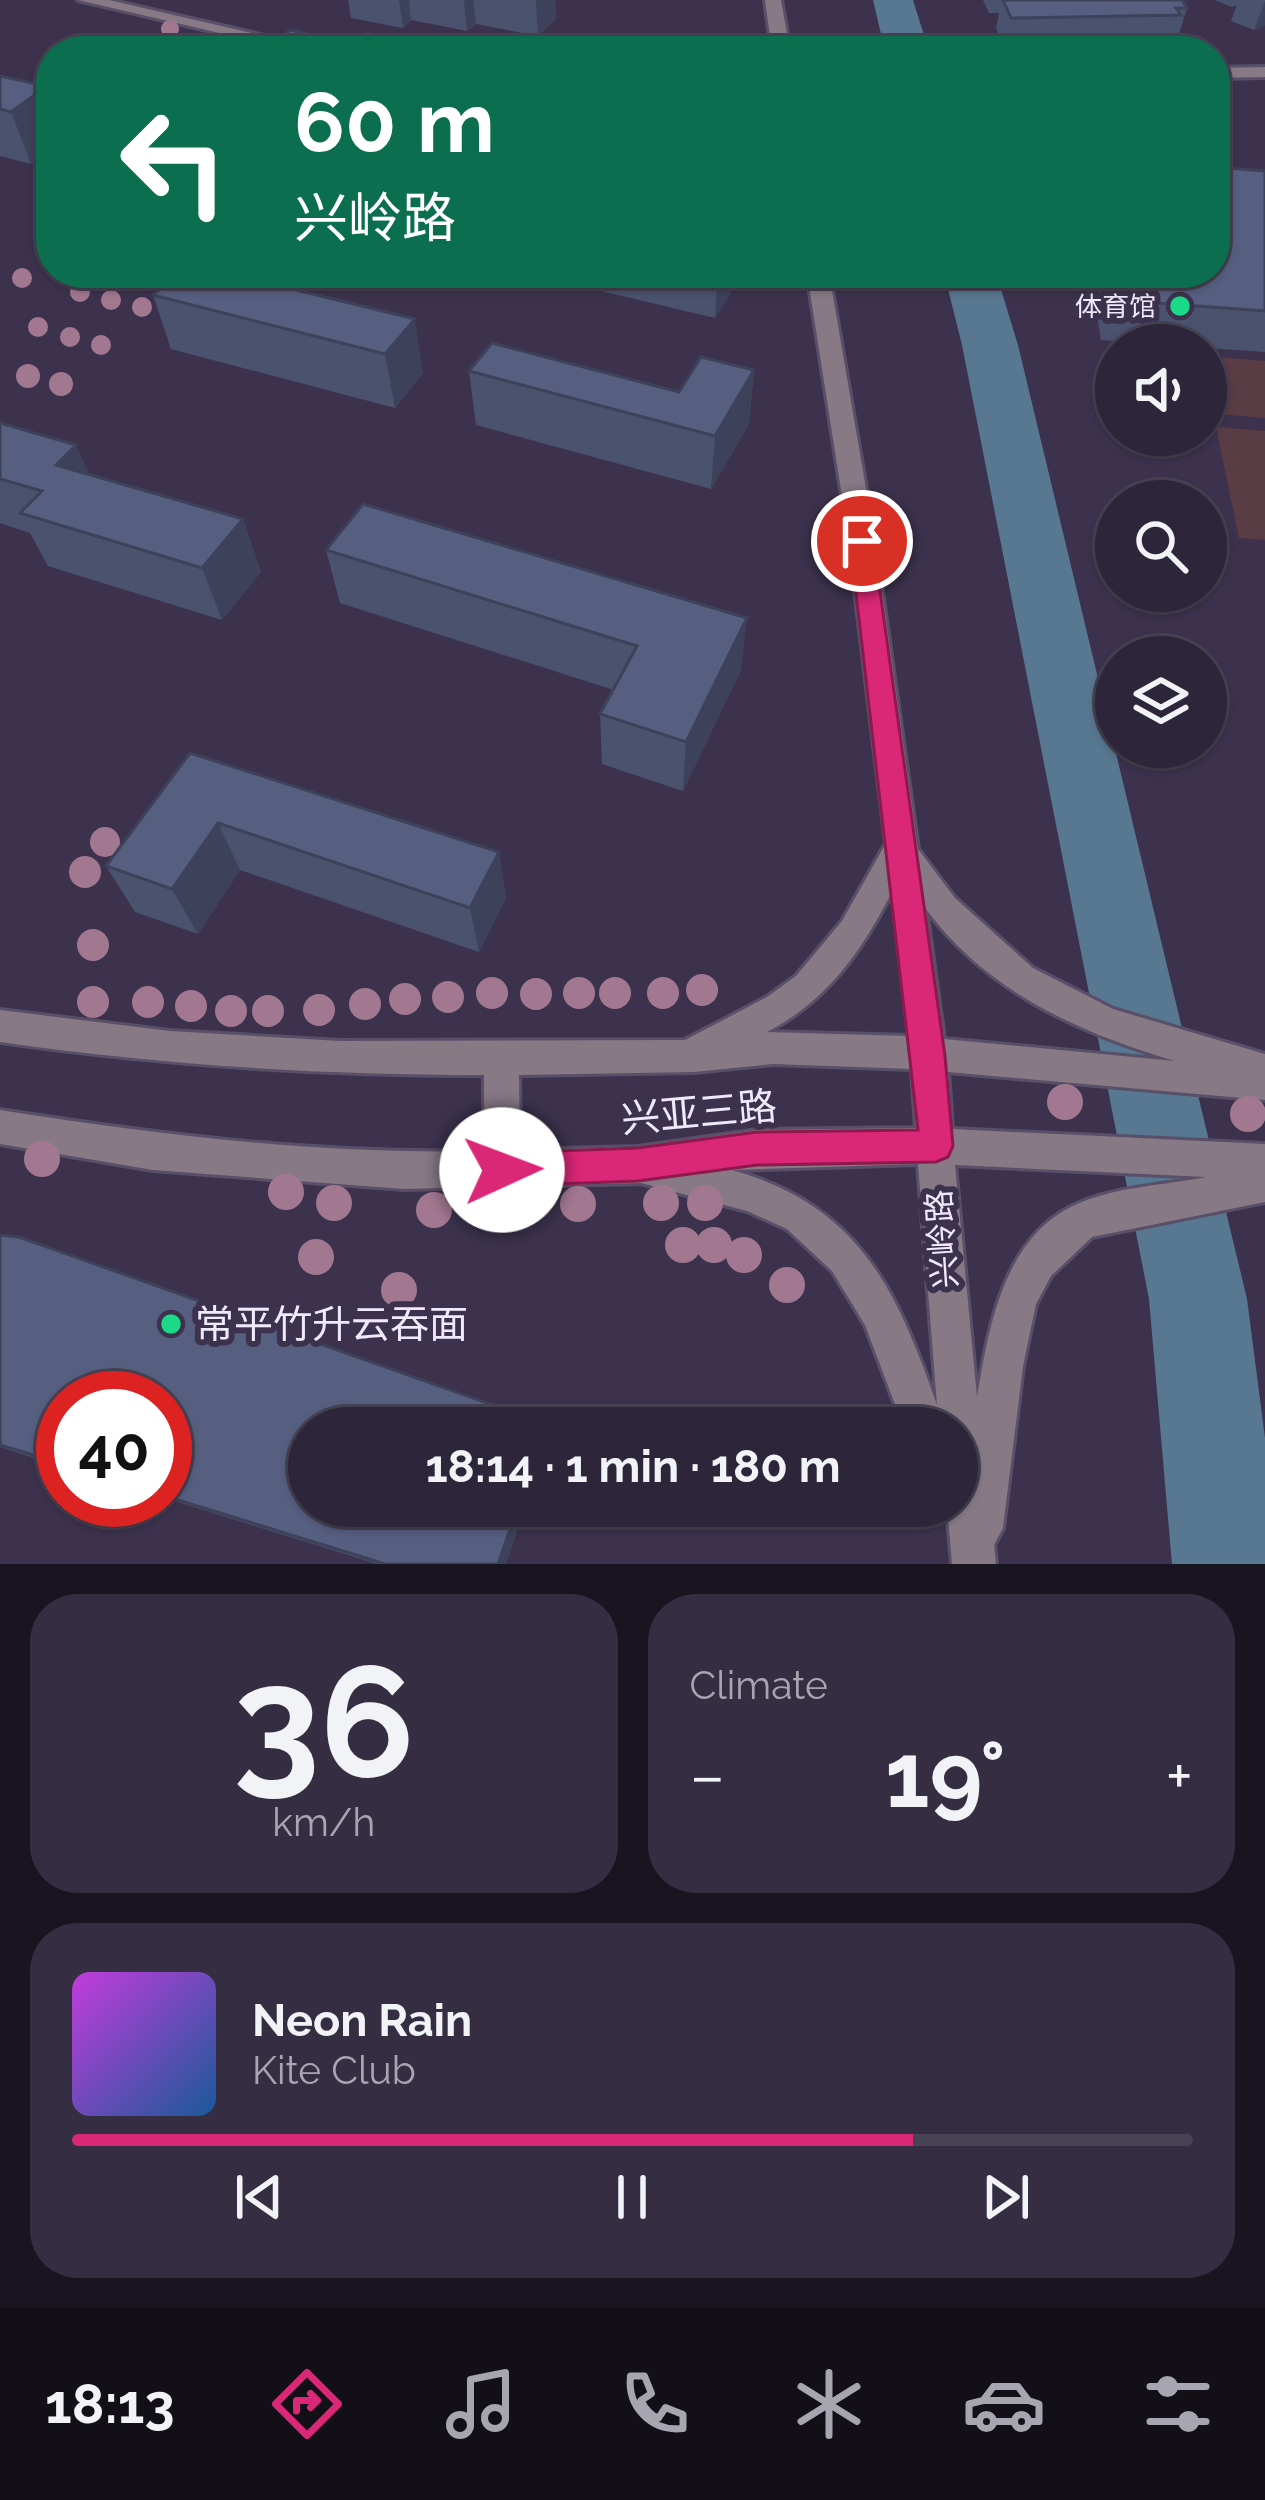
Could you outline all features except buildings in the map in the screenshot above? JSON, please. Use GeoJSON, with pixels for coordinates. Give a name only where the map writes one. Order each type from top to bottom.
{"type":"FeatureCollection","features":[{"type":"Feature","properties":{"kind":"street"},"geometry":{"type":"LineString","coordinates":[[86,0],[252,36]]}},
{"type":"Feature","properties":{"kind":"street"},"geometry":{"type":"LineString","coordinates":[[773,0],[779,36]]}},
{"type":"Feature","properties":{"kind":"street"},"geometry":{"type":"LineString","coordinates":[[1230,73],[1265,72]]}},
{"type":"Feature","properties":{"kind":"street","name":"兴岭路"},"geometry":{"type":"LineString","coordinates":[[820,288],[862,541],[929,1056],[942,1249],[974,1564]]}},
{"type":"Feature","properties":{"kind":"street"},"geometry":{"type":"LineString","coordinates":[[685,1056],[792,1000],[814,979],[855,929],[899,848],[939,906],[984,952],[1051,1001],[1247,1074]]}},
{"type":"Feature","properties":{"kind":"street","name":"兴亚三路"},"geometry":{"type":"LineString","coordinates":[[0,1026],[115,1044],[338,1060],[685,1056],[774,1048],[1247,1074]]}},
{"type":"Feature","properties":{"kind":"street"},"geometry":{"type":"LineString","coordinates":[[501,1059],[502,1170]]}},
{"type":"Feature","properties":{"kind":"street","name":"兴亚三路"},"geometry":{"type":"LineString","coordinates":[[0,1127],[153,1153],[404,1171],[638,1165],[757,1148],[936,1146],[1260,1173]]}},
{"type":"Feature","properties":{"kind":"street"},"geometry":{"type":"LineString","coordinates":[[638,1165],[763,1198],[802,1216],[874,1295],[917,1407]]}},
{"type":"Feature","properties":{"kind":"street"},"geometry":{"type":"LineString","coordinates":[[974,1564],[1011,1328],[1027,1279],[1060,1238],[1084,1220],[1260,1173]]}},
{"type":"Feature","properties":{"kind":"street"},"geometry":{"type":"LineString","coordinates":[[960,1527],[974,1564]]}},
{"type":"Feature","properties":{"kind":"shaded area"},"geometry":{"type":"Polygon","coordinates":[[[1227,358],[1265,361],[1265,418],[1227,415],[1227,358]]]}},
{"type":"Feature","properties":{"kind":"shaded area"},"geometry":{"type":"Polygon","coordinates":[[[1227,428],[1265,431],[1265,540],[1239,538],[1222,456],[1227,456],[1227,428]]]}},
{"type":"Feature","properties":{"kind":"waterway"},"geometry":{"type":"LineString","coordinates":[[893,0],[903,36]]}},
{"type":"Feature","properties":{"kind":"waterway"},"geometry":{"type":"LineString","coordinates":[[974,288],[1198,1299],[1227,1564]]}},
{"type":"Feature","properties":{"kind":"place","name":"体育馆"},"geometry":{"type":"Point","coordinates":[1180,306]}},
{"type":"Feature","properties":{"kind":"place","name":"常平竹升云吞面"},"geometry":{"type":"Point","coordinates":[171,1324]}},
{"type":"Feature","properties":{"kind":"route"},"geometry":{"type":"LineString","coordinates":[[502,1170],[638,1165],[757,1148],[936,1146],[929,1056],[862,541]]}}]}
